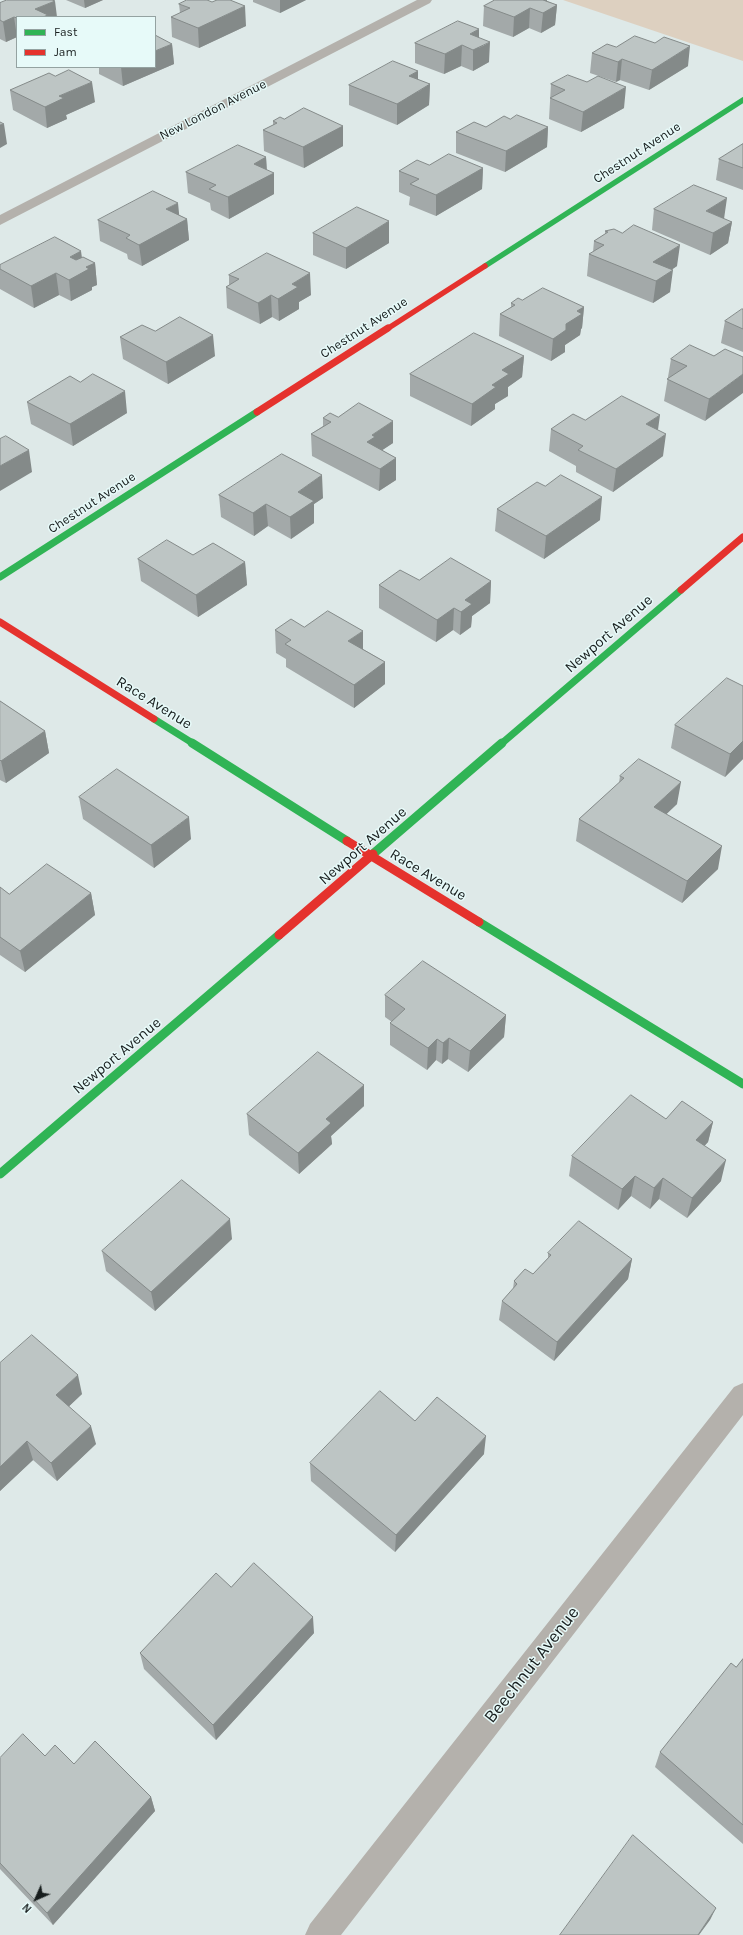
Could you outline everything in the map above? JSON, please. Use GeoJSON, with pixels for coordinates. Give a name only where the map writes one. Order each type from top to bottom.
{"type":"FeatureCollection","features":[{"type":"Feature","properties":{"kind":"street","name":"New London Avenue"},"geometry":{"type":"LineString","coordinates":[[0,221],[426,0]]}},
{"type":"Feature","properties":{"kind":"street","name":"Chestnut Avenue"},"geometry":{"type":"LineString","coordinates":[[0,577],[743,100]]}},
{"type":"Feature","properties":{"kind":"street","name":"Newport Avenue"},"geometry":{"type":"LineString","coordinates":[[0,1174],[372,857],[743,537]]}},
{"type":"Feature","properties":{"kind":"street","name":"Race Avenue"},"geometry":{"type":"LineString","coordinates":[[0,622],[372,857],[743,1084]]}},
{"type":"Feature","properties":{"kind":"street","name":"Beechnut Avenue"},"geometry":{"type":"LineString","coordinates":[[321,1935],[743,1395]]}},
{"type":"Feature","properties":{"kind":"shaded area"},"geometry":{"type":"Polygon","coordinates":[[[563,0],[743,0],[743,61],[563,0]]]}},
{"type":"Feature","properties":{"kind":"building"},"geometry":{"type":"Polygon","coordinates":[[[7,0],[55,1],[35,9],[48,15],[16,16],[16,18],[14,17],[3,22],[0,20],[0,3],[7,0]]]}},
{"type":"Feature","properties":{"kind":"building"},"geometry":{"type":"Polygon","coordinates":[[[187,0],[207,0],[212,2],[217,0],[230,0],[245,6],[198,28],[171,17],[190,8],[179,4],[187,0]]]}},
{"type":"Feature","properties":{"kind":"building"},"geometry":{"type":"Polygon","coordinates":[[[495,0],[543,0],[557,5],[543,13],[530,8],[514,17],[484,6],[495,0]]]}},
{"type":"Feature","properties":{"kind":"building"},"geometry":{"type":"Polygon","coordinates":[[[458,21],[479,29],[470,34],[490,42],[473,50],[462,45],[445,54],[415,43],[458,21]]]}},
{"type":"Feature","properties":{"kind":"building"},"geometry":{"type":"Polygon","coordinates":[[[156,36],[172,44],[156,51],[156,36]]]}},
{"type":"Feature","properties":{"kind":"building"},"geometry":{"type":"Polygon","coordinates":[[[635,36],[655,43],[664,37],[690,46],[652,70],[622,59],[618,62],[592,53],[607,44],[616,47],[635,36]]]}},
{"type":"Feature","properties":{"kind":"building"},"geometry":{"type":"Polygon","coordinates":[[[393,61],[418,71],[409,76],[430,84],[397,104],[349,85],[393,61]]]}},
{"type":"Feature","properties":{"kind":"building"},"geometry":{"type":"Polygon","coordinates":[[[69,70],[92,82],[59,96],[64,98],[45,107],[10,90],[49,73],[55,76],[69,70]]]}},
{"type":"Feature","properties":{"kind":"building"},"geometry":{"type":"Polygon","coordinates":[[[568,75],[587,82],[598,76],[626,87],[583,112],[550,98],[565,90],[551,84],[568,75]]]}},
{"type":"Feature","properties":{"kind":"building"},"geometry":{"type":"Polygon","coordinates":[[[304,108],[343,126],[303,147],[263,130],[277,123],[273,121],[280,117],[284,119],[304,108]]]}},
{"type":"Feature","properties":{"kind":"building"},"geometry":{"type":"Polygon","coordinates":[[[517,115],[548,127],[506,151],[456,132],[474,122],[486,127],[504,116],[510,119],[517,115]]]}},
{"type":"Feature","properties":{"kind":"building"},"geometry":{"type":"Polygon","coordinates":[[[743,144],[743,168],[719,159],[743,144]]]}},
{"type":"Feature","properties":{"kind":"building"},"geometry":{"type":"Polygon","coordinates":[[[238,145],[266,157],[254,164],[274,173],[228,197],[209,189],[216,185],[186,172],[238,145]]]}},
{"type":"Feature","properties":{"kind":"building"},"geometry":{"type":"Polygon","coordinates":[[[449,154],[483,168],[436,195],[410,184],[419,179],[399,171],[417,160],[429,165],[449,154]]]}},
{"type":"Feature","properties":{"kind":"building"},"geometry":{"type":"Polygon","coordinates":[[[694,185],[727,198],[706,211],[732,222],[713,233],[654,209],[694,185]]]}},
{"type":"Feature","properties":{"kind":"building"},"geometry":{"type":"Polygon","coordinates":[[[153,191],[178,203],[166,209],[187,219],[139,245],[126,238],[130,235],[98,220],[153,191]]]}},
{"type":"Feature","properties":{"kind":"building"},"geometry":{"type":"Polygon","coordinates":[[[357,207],[389,221],[346,248],[313,233],[357,207]]]}},
{"type":"Feature","properties":{"kind":"building"},"geometry":{"type":"Polygon","coordinates":[[[634,225],[680,245],[653,262],[673,270],[656,281],[589,254],[604,245],[594,241],[608,232],[605,231],[614,229],[622,233],[634,225]]]}},
{"type":"Feature","properties":{"kind":"building"},"geometry":{"type":"Polygon","coordinates":[[[55,237],[81,251],[70,257],[76,260],[83,257],[95,263],[86,267],[89,269],[69,280],[56,273],[31,286],[0,269],[0,265],[55,237]]]}},
{"type":"Feature","properties":{"kind":"building"},"geometry":{"type":"Polygon","coordinates":[[[267,253],[310,273],[292,284],[298,287],[278,299],[271,295],[258,303],[226,287],[239,279],[229,275],[267,253]]]}},
{"type":"Feature","properties":{"kind":"building"},"geometry":{"type":"Polygon","coordinates":[[[543,288],[584,307],[577,311],[582,314],[566,324],[566,330],[553,339],[500,314],[515,305],[511,303],[518,298],[522,300],[543,288]]]}},
{"type":"Feature","properties":{"kind":"building"},"geometry":{"type":"Polygon","coordinates":[[[742,309],[743,329],[725,321],[742,309]]]}},
{"type":"Feature","properties":{"kind":"building"},"geometry":{"type":"Polygon","coordinates":[[[180,317],[213,335],[166,362],[120,337],[142,325],[155,331],[180,317]]]}},
{"type":"Feature","properties":{"kind":"building"},"geometry":{"type":"Polygon","coordinates":[[[474,333],[524,356],[502,370],[509,374],[492,385],[496,387],[472,404],[410,374],[474,333]]]}},
{"type":"Feature","properties":{"kind":"building"},"geometry":{"type":"Polygon","coordinates":[[[690,345],[714,356],[725,349],[743,357],[743,374],[709,399],[667,379],[687,366],[671,359],[690,345]]]}},
{"type":"Feature","properties":{"kind":"building"},"geometry":{"type":"Polygon","coordinates":[[[93,374],[125,391],[70,424],[27,402],[70,376],[80,382],[93,374]]]}},
{"type":"Feature","properties":{"kind":"building"},"geometry":{"type":"Polygon","coordinates":[[[622,396],[660,415],[646,424],[666,434],[616,469],[578,450],[583,446],[551,429],[573,414],[585,420],[622,396]]]}},
{"type":"Feature","properties":{"kind":"building"},"geometry":{"type":"Polygon","coordinates":[[[359,403],[393,421],[372,435],[375,437],[367,442],[396,458],[380,469],[311,434],[331,422],[323,418],[330,413],[338,417],[359,403]]]}},
{"type":"Feature","properties":{"kind":"building"},"geometry":{"type":"Polygon","coordinates":[[[6,436],[29,450],[0,466],[0,439],[6,436]]]}},
{"type":"Feature","properties":{"kind":"building"},"geometry":{"type":"Polygon","coordinates":[[[282,454],[322,475],[298,492],[314,501],[290,517],[266,504],[253,513],[219,495],[282,454]]]}},
{"type":"Feature","properties":{"kind":"building"},"geometry":{"type":"Polygon","coordinates":[[[561,475],[602,497],[546,536],[497,509],[537,482],[545,486],[561,475]]]}},
{"type":"Feature","properties":{"kind":"building"},"geometry":{"type":"Polygon","coordinates":[[[167,540],[193,555],[213,543],[245,562],[196,595],[138,559],[167,540]]]}},
{"type":"Feature","properties":{"kind":"building"},"geometry":{"type":"Polygon","coordinates":[[[451,558],[491,581],[465,600],[472,604],[461,612],[454,608],[437,620],[379,585],[400,570],[419,580],[451,558]]]}},
{"type":"Feature","properties":{"kind":"building"},"geometry":{"type":"Polygon","coordinates":[[[328,611],[363,631],[348,641],[385,662],[354,685],[285,644],[291,640],[275,630],[291,619],[304,627],[328,611]]]}},
{"type":"Feature","properties":{"kind":"building"},"geometry":{"type":"Polygon","coordinates":[[[727,678],[743,686],[743,741],[730,754],[675,725],[727,678]]]}},
{"type":"Feature","properties":{"kind":"building"},"geometry":{"type":"Polygon","coordinates":[[[0,701],[45,731],[1,761],[0,760],[0,701]]]}},
{"type":"Feature","properties":{"kind":"building"},"geometry":{"type":"Polygon","coordinates":[[[639,759],[681,782],[654,807],[722,846],[687,881],[579,819],[624,778],[620,776],[639,759]]]}},
{"type":"Feature","properties":{"kind":"building"},"geometry":{"type":"Polygon","coordinates":[[[117,769],[189,817],[151,845],[79,797],[117,769]]]}},
{"type":"Feature","properties":{"kind":"building"},"geometry":{"type":"Polygon","coordinates":[[[47,864],[91,893],[20,951],[0,937],[0,887],[9,894],[47,864]]]}},
{"type":"Feature","properties":{"kind":"building"},"geometry":{"type":"Polygon","coordinates":[[[423,961],[506,1015],[470,1051],[449,1038],[443,1043],[437,1039],[428,1048],[390,1023],[405,1009],[385,995],[423,961]]]}},
{"type":"Feature","properties":{"kind":"building"},"geometry":{"type":"Polygon","coordinates":[[[318,1052],[364,1085],[326,1119],[331,1123],[298,1153],[247,1114],[318,1052]]]}},
{"type":"Feature","properties":{"kind":"building"},"geometry":{"type":"Polygon","coordinates":[[[631,1095],[666,1119],[682,1101],[713,1122],[696,1140],[726,1160],[692,1198],[663,1178],[654,1188],[635,1176],[622,1189],[572,1156],[631,1095]]]}},
{"type":"Feature","properties":{"kind":"building"},"geometry":{"type":"Polygon","coordinates":[[[182,1180],[230,1219],[151,1292],[102,1251],[182,1180]]]}},
{"type":"Feature","properties":{"kind":"building"},"geometry":{"type":"Polygon","coordinates":[[[579,1221],[632,1259],[557,1342],[502,1301],[517,1284],[514,1281],[525,1269],[533,1274],[551,1255],[548,1253],[579,1221]]]}},
{"type":"Feature","properties":{"kind":"building"},"geometry":{"type":"Polygon","coordinates":[[[32,1335],[78,1375],[56,1395],[91,1426],[51,1463],[27,1441],[0,1467],[0,1363],[32,1335]]]}},
{"type":"Feature","properties":{"kind":"building"},"geometry":{"type":"Polygon","coordinates":[[[380,1391],[415,1421],[437,1397],[486,1436],[396,1535],[310,1463],[380,1391]]]}},
{"type":"Feature","properties":{"kind":"building"},"geometry":{"type":"Polygon","coordinates":[[[254,1563],[313,1617],[213,1725],[140,1653],[216,1573],[231,1587],[254,1563]]]}},
{"type":"Feature","properties":{"kind":"building"},"geometry":{"type":"Polygon","coordinates":[[[743,1659],[743,1825],[660,1752],[731,1663],[736,1667],[743,1659]]]}},
{"type":"Feature","properties":{"kind":"building"},"geometry":{"type":"Polygon","coordinates":[[[23,1734],[45,1756],[55,1745],[74,1764],[95,1741],[151,1797],[47,1913],[0,1863],[0,1758],[23,1734]]]}},
{"type":"Feature","properties":{"kind":"building"},"geometry":{"type":"Polygon","coordinates":[[[633,1835],[716,1908],[698,1935],[560,1935],[633,1835]]]}},
{"type":"Feature","properties":{"kind":"traffic: fast"},"geometry":{"type":"LineString","coordinates":[[485,266],[743,100]]}},
{"type":"Feature","properties":{"kind":"traffic: fast"},"geometry":{"type":"LineString","coordinates":[[0,577],[257,412]]}},
{"type":"Feature","properties":{"kind":"traffic: fast"},"geometry":{"type":"LineString","coordinates":[[373,854],[681,590]]}},
{"type":"Feature","properties":{"kind":"traffic: fast"},"geometry":{"type":"LineString","coordinates":[[154,719],[347,841]]}},
{"type":"Feature","properties":{"kind":"traffic: fast"},"geometry":{"type":"LineString","coordinates":[[479,922],[743,1084]]}},
{"type":"Feature","properties":{"kind":"traffic: fast"},"geometry":{"type":"LineString","coordinates":[[0,1174],[279,935]]}},
{"type":"Feature","properties":{"kind":"traffic: jam"},"geometry":{"type":"LineString","coordinates":[[257,412],[485,266]]}},
{"type":"Feature","properties":{"kind":"traffic: jam"},"geometry":{"type":"LineString","coordinates":[[681,590],[743,537]]}},
{"type":"Feature","properties":{"kind":"traffic: jam"},"geometry":{"type":"LineString","coordinates":[[0,622],[154,719]]}},
{"type":"Feature","properties":{"kind":"traffic: jam"},"geometry":{"type":"LineString","coordinates":[[347,841],[479,922]]}},
{"type":"Feature","properties":{"kind":"traffic: jam"},"geometry":{"type":"LineString","coordinates":[[279,935],[373,854]]}}]}
